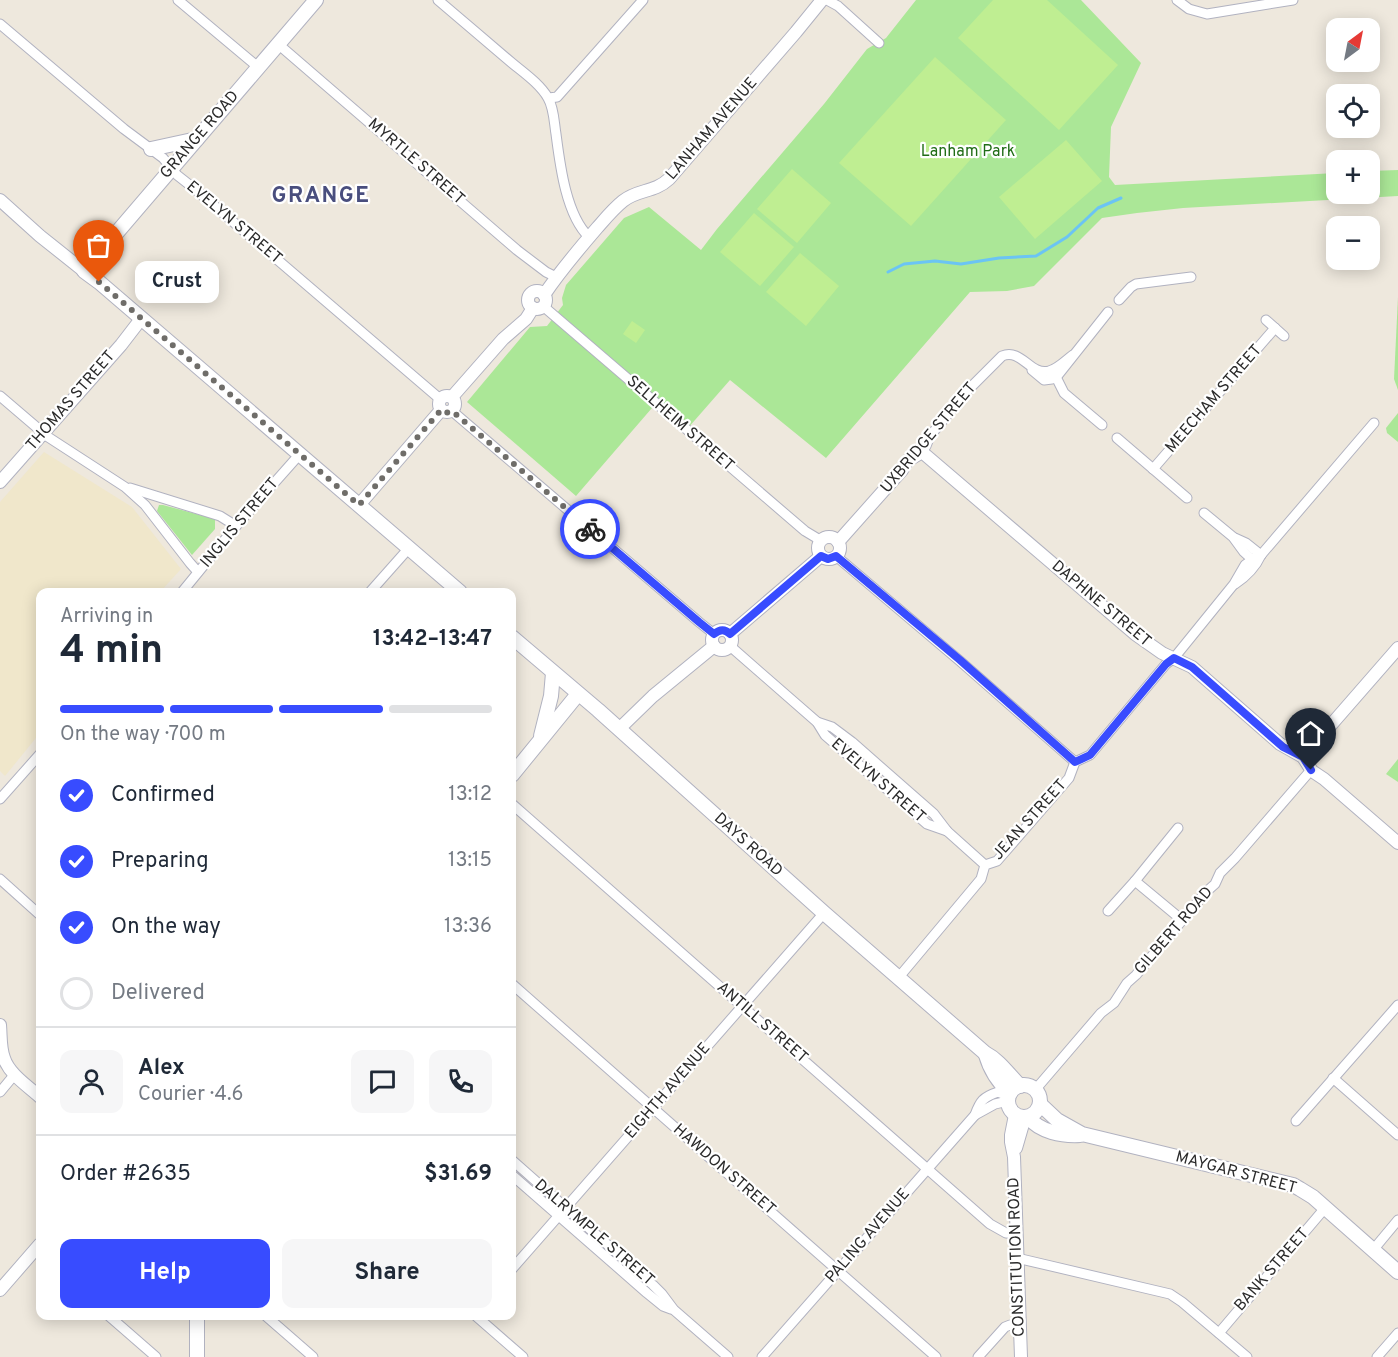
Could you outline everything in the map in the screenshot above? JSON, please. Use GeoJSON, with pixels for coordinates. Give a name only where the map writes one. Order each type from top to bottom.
{"type":"FeatureCollection","features":[{"type":"Feature","properties":{"kind":"main road","name":"GRANGE ROAD"},"geometry":{"type":"LineString","coordinates":[[84,271],[316,0]]}},
{"type":"Feature","properties":{"kind":"main road"},"geometry":{"type":"LineString","coordinates":[[151,149],[197,139]]}},
{"type":"Feature","properties":{"kind":"main road"},"geometry":{"type":"LineString","coordinates":[[84,271],[455,588]]}},
{"type":"Feature","properties":{"kind":"main road","name":"DAYS ROAD"},"geometry":{"type":"LineString","coordinates":[[516,641],[985,1053],[1002,1086],[1011,1094]]}},
{"type":"Feature","properties":{"kind":"main road"},"geometry":{"type":"LineString","coordinates":[[540,741],[551,696],[553,673]]}},
{"type":"Feature","properties":{"kind":"main road"},"geometry":{"type":"LineString","coordinates":[[516,770],[578,694]]}},
{"type":"Feature","properties":{"kind":"main road"},"geometry":{"type":"LineString","coordinates":[[1028,1086],[1035,1090],[1040,1099],[1036,1112],[1023,1116],[1011,1111],[1011,1094],[1028,1086]]}},
{"type":"Feature","properties":{"kind":"main road","name":"MAYGAR STREET"},"geometry":{"type":"LineString","coordinates":[[1040,1104],[1057,1120],[1082,1134],[1293,1185],[1307,1193],[1398,1272]]}},
{"type":"Feature","properties":{"kind":"main road","name":"MAYGAR STREET"},"geometry":{"type":"LineString","coordinates":[[1023,1116],[1034,1124],[1053,1132],[1070,1136],[1082,1134]]}},
{"type":"Feature","properties":{"kind":"main road"},"geometry":{"type":"LineString","coordinates":[[197,1320],[197,1357]]}},
{"type":"Feature","properties":{"kind":"street"},"geometry":{"type":"LineString","coordinates":[[178,0],[258,67]]}},
{"type":"Feature","properties":{"kind":"street"},"geometry":{"type":"LineString","coordinates":[[438,0],[531,79],[549,98],[569,201],[583,231],[590,237]]}},
{"type":"Feature","properties":{"kind":"street"},"geometry":{"type":"LineString","coordinates":[[549,98],[557,97],[563,91],[643,0]]}},
{"type":"Feature","properties":{"kind":"street","name":"LANHAM AVENUE"},"geometry":{"type":"LineString","coordinates":[[359,505],[503,339],[540,303],[556,277],[590,237],[624,200],[634,194],[657,189],[669,179],[822,0]]}},
{"type":"Feature","properties":{"kind":"street"},"geometry":{"type":"LineString","coordinates":[[827,0],[838,6],[879,43]]}},
{"type":"Feature","properties":{"kind":"street"},"geometry":{"type":"LineString","coordinates":[[1177,0],[1189,9],[1207,15],[1293,0]]}},
{"type":"Feature","properties":{"kind":"street","name":"EVELYN STREET"},"geometry":{"type":"LineString","coordinates":[[0,24],[124,129],[163,158],[180,178],[699,622],[714,640]]}},
{"type":"Feature","properties":{"kind":"street","name":"MYRTLE STREET"},"geometry":{"type":"LineString","coordinates":[[278,44],[517,250],[556,277]]}},
{"type":"Feature","properties":{"kind":"street"},"geometry":{"type":"LineString","coordinates":[[0,201],[84,271]]}},
{"type":"Feature","properties":{"kind":"street"},"geometry":{"type":"LineString","coordinates":[[1119,300],[1136,284],[1191,277]]}},
{"type":"Feature","properties":{"kind":"street","name":"SELLHEIM STREET"},"geometry":{"type":"LineString","coordinates":[[540,303],[805,531],[820,540]]}},
{"type":"Feature","properties":{"kind":"street"},"geometry":{"type":"LineString","coordinates":[[1054,375],[1066,367],[1108,312]]}},
{"type":"Feature","properties":{"kind":"street","name":"THOMAS STREET"},"geometry":{"type":"LineString","coordinates":[[0,482],[121,345],[141,319]]}},
{"type":"Feature","properties":{"kind":"street","name":"MEECHAM STREET"},"geometry":{"type":"LineString","coordinates":[[1266,320],[1284,336]]}},
{"type":"Feature","properties":{"kind":"street","name":"MEECHAM STREET"},"geometry":{"type":"LineString","coordinates":[[1154,469],[1275,328]]}},
{"type":"Feature","properties":{"kind":"street","name":"UXBRIDGE STREET"},"geometry":{"type":"LineString","coordinates":[[838,542],[902,470],[907,461],[922,452],[930,436],[1000,357],[1013,354],[1041,378],[1054,375],[1063,391],[1102,425]]}},
{"type":"Feature","properties":{"kind":"street"},"geometry":{"type":"LineString","coordinates":[[0,396],[43,433],[125,487],[145,505],[198,572]]}},
{"type":"Feature","properties":{"kind":"street","name":"JEAN STREET"},"geometry":{"type":"LineString","coordinates":[[899,977],[981,879],[985,865],[997,861],[1069,778],[1075,762],[1090,755],[1166,664],[1174,658],[1234,584],[1241,571],[1256,559],[1374,423]]}},
{"type":"Feature","properties":{"kind":"street"},"geometry":{"type":"LineString","coordinates":[[1117,438],[1187,498]]}},
{"type":"Feature","properties":{"kind":"street","name":"DAPHNE STREET"},"geometry":{"type":"LineString","coordinates":[[922,452],[1130,630],[1151,646],[1192,667],[1283,747],[1303,757],[1311,770]]}},
{"type":"Feature","properties":{"kind":"street","name":"INGLIS STREET"},"geometry":{"type":"LineString","coordinates":[[185,588],[299,455]]}},
{"type":"Feature","properties":{"kind":"street"},"geometry":{"type":"LineString","coordinates":[[125,487],[220,516],[236,526]]}},
{"type":"Feature","properties":{"kind":"street"},"geometry":{"type":"LineString","coordinates":[[150,511],[160,498]]}},
{"type":"Feature","properties":{"kind":"street"},"geometry":{"type":"LineString","coordinates":[[1204,513],[1233,537],[1244,552],[1256,559]]}},
{"type":"Feature","properties":{"kind":"street"},"geometry":{"type":"LineString","coordinates":[[829,536],[834,538],[840,549],[836,556],[828,559],[821,556],[817,548],[820,540],[829,536]]}},
{"type":"Feature","properties":{"kind":"street"},"geometry":{"type":"LineString","coordinates":[[374,588],[409,548]]}},
{"type":"Feature","properties":{"kind":"street"},"geometry":{"type":"LineString","coordinates":[[714,640],[722,650],[821,556]]}},
{"type":"Feature","properties":{"kind":"street"},"geometry":{"type":"LineString","coordinates":[[836,556],[960,660],[1075,762]]}},
{"type":"Feature","properties":{"kind":"street"},"geometry":{"type":"LineString","coordinates":[[619,729],[714,640],[718,631],[726,631],[730,640]]}},
{"type":"Feature","properties":{"kind":"street","name":"EVELYN STREET"},"geometry":{"type":"LineString","coordinates":[[730,640],[817,722],[825,735],[927,824],[946,831],[985,865]]}},
{"type":"Feature","properties":{"kind":"street"},"geometry":{"type":"LineString","coordinates":[[1303,757],[1398,648]]}},
{"type":"Feature","properties":{"kind":"street"},"geometry":{"type":"LineString","coordinates":[[2,795],[36,758]]}},
{"type":"Feature","properties":{"kind":"street"},"geometry":{"type":"LineString","coordinates":[[1311,770],[1327,781],[1398,843]]}},
{"type":"Feature","properties":{"kind":"street","name":"GILBERT ROAD"},"geometry":{"type":"LineString","coordinates":[[1035,1090],[1101,1013],[1114,1003],[1126,983],[1136,975],[1215,884],[1222,871],[1311,770]]}},
{"type":"Feature","properties":{"kind":"street","name":"ANTILL STREET"},"geometry":{"type":"LineString","coordinates":[[516,807],[996,1228],[1006,1233],[1017,1234]]}},
{"type":"Feature","properties":{"kind":"street"},"geometry":{"type":"LineString","coordinates":[[1108,911],[1178,828]]}},
{"type":"Feature","properties":{"kind":"street"},"geometry":{"type":"LineString","coordinates":[[0,879],[36,911]]}},
{"type":"Feature","properties":{"kind":"street"},"geometry":{"type":"LineString","coordinates":[[1135,881],[1182,920]]}},
{"type":"Feature","properties":{"kind":"street","name":"EIGHTH AVENUE"},"geometry":{"type":"LineString","coordinates":[[516,1264],[824,913]]}},
{"type":"Feature","properties":{"kind":"street","name":"HAWDON STREET"},"geometry":{"type":"LineString","coordinates":[[516,988],[936,1357]]}},
{"type":"Feature","properties":{"kind":"street"},"geometry":{"type":"LineString","coordinates":[[1296,1121],[1398,1005]]}},
{"type":"Feature","properties":{"kind":"street"},"geometry":{"type":"LineString","coordinates":[[0,1025],[2,1053],[8,1071],[36,1093]]}},
{"type":"Feature","properties":{"kind":"street"},"geometry":{"type":"LineString","coordinates":[[0,1092],[8,1071]]}},
{"type":"Feature","properties":{"kind":"street"},"geometry":{"type":"LineString","coordinates":[[1334,1078],[1398,1135]]}},
{"type":"Feature","properties":{"kind":"street","name":"PALING AVENUE"},"geometry":{"type":"LineString","coordinates":[[762,1357],[975,1115],[1011,1094]]}},
{"type":"Feature","properties":{"kind":"street","name":"CONSTITUTION ROAD"},"geometry":{"type":"LineString","coordinates":[[1021,1357],[1014,1157],[1023,1116]]}},
{"type":"Feature","properties":{"kind":"street","name":"DALRYMPLE STREET"},"geometry":{"type":"LineString","coordinates":[[516,1164],[653,1285],[674,1310],[728,1357]]}},
{"type":"Feature","properties":{"kind":"street","name":"DALRYMPLE STREET"},"geometry":{"type":"LineString","coordinates":[[516,1178],[647,1293],[663,1306],[674,1310]]}},
{"type":"Feature","properties":{"kind":"street","name":"BANK STREET"},"geometry":{"type":"LineString","coordinates":[[1218,1333],[1325,1208]]}},
{"type":"Feature","properties":{"kind":"street"},"geometry":{"type":"LineString","coordinates":[[1372,1250],[1398,1220]]}},
{"type":"Feature","properties":{"kind":"street"},"geometry":{"type":"LineString","coordinates":[[0,1290],[36,1253]]}},
{"type":"Feature","properties":{"kind":"street"},"geometry":{"type":"LineString","coordinates":[[1017,1258],[1170,1294],[1246,1357]]}},
{"type":"Feature","properties":{"kind":"street"},"geometry":{"type":"LineString","coordinates":[[114,1320],[156,1357]]}},
{"type":"Feature","properties":{"kind":"street"},"geometry":{"type":"LineString","coordinates":[[271,1320],[313,1357]]}},
{"type":"Feature","properties":{"kind":"street"},"geometry":{"type":"LineString","coordinates":[[480,1320],[524,1357]]}},
{"type":"Feature","properties":{"kind":"street"},"geometry":{"type":"LineString","coordinates":[[978,1357],[1005,1327],[1020,1325]]}},
{"type":"Feature","properties":{"kind":"street"},"geometry":{"type":"LineString","coordinates":[[1377,1357],[1398,1333]]}},
{"type":"Feature","properties":{"kind":"street"},"geometry":{"type":"LineString","coordinates":[[506,1357],[513,1349]]}},
{"type":"Feature","properties":{"kind":"shaded area"},"geometry":{"type":"Polygon","coordinates":[[[44,452],[132,507],[181,569],[164,588],[36,588],[36,738],[5,776],[0,771],[0,502],[44,452]]]}},
{"type":"Feature","properties":{"kind":"green space","name":"Lanham Park"},"geometry":{"type":"Polygon","coordinates":[[[916,0],[1081,0],[1141,63],[1111,127],[1109,177],[1115,185],[1326,174],[1326,200],[1183,208],[1102,218],[1034,286],[1007,291],[970,292],[826,458],[730,380],[688,428],[658,401],[576,496],[467,402],[530,327],[547,326],[563,305],[562,298],[566,285],[624,218],[649,207],[701,250],[824,104],[867,49],[886,38],[916,0]]]}},
{"type":"Feature","properties":{"kind":"green space"},"geometry":{"type":"Polygon","coordinates":[[[993,0],[1047,0],[1118,65],[1059,130],[958,38],[993,0]]]}},
{"type":"Feature","properties":{"kind":"green space"},"geometry":{"type":"Polygon","coordinates":[[[935,57],[1006,120],[911,226],[839,163],[935,57]]]}},
{"type":"Feature","properties":{"kind":"green space"},"geometry":{"type":"Polygon","coordinates":[[[1066,140],[1102,181],[1035,239],[999,197],[1066,140]]]}},
{"type":"Feature","properties":{"kind":"green space"},"geometry":{"type":"Polygon","coordinates":[[[792,169],[831,203],[797,243],[757,209],[792,169]]]}},
{"type":"Feature","properties":{"kind":"green space","name":"Lanham Park"},"geometry":{"type":"Polygon","coordinates":[[[1398,170],[1398,196],[1380,197],[1380,171],[1398,170]]]}},
{"type":"Feature","properties":{"kind":"green space"},"geometry":{"type":"Polygon","coordinates":[[[754,213],[794,247],[760,286],[720,252],[754,213]]]}},
{"type":"Feature","properties":{"kind":"green space"},"geometry":{"type":"Polygon","coordinates":[[[800,253],[839,286],[806,326],[766,292],[800,253]]]}},
{"type":"Feature","properties":{"kind":"green space"},"geometry":{"type":"Polygon","coordinates":[[[1398,297],[1398,390],[1394,379],[1398,297]]]}},
{"type":"Feature","properties":{"kind":"green space"},"geometry":{"type":"Polygon","coordinates":[[[632,321],[645,330],[636,343],[623,334],[632,321]]]}},
{"type":"Feature","properties":{"kind":"green space"},"geometry":{"type":"Polygon","coordinates":[[[1398,413],[1398,442],[1387,433],[1386,428],[1398,413]]]}},
{"type":"Feature","properties":{"kind":"green space"},"geometry":{"type":"Polygon","coordinates":[[[159,505],[215,519],[215,529],[192,555],[157,511],[159,505]]]}},
{"type":"Feature","properties":{"kind":"green space"},"geometry":{"type":"Polygon","coordinates":[[[1398,759],[1398,782],[1386,774],[1398,759]]]}},
{"type":"Feature","properties":{"kind":"waterway"},"geometry":{"type":"LineString","coordinates":[[888,272],[904,264],[935,261],[961,264],[999,258],[1036,256],[1067,237],[1098,208],[1121,198]]}},
{"type":"Feature","properties":{"kind":"way so far"},"geometry":{"type":"LineString","coordinates":[[99,282],[359,505],[441,410],[446,413],[452,411],[590,529]]}},
{"type":"Feature","properties":{"kind":"place","name":"Crust"},"geometry":{"type":"Point","coordinates":[99,282]}},
{"type":"Feature","properties":{"kind":"district","name":"GRANGE"},"geometry":{"type":"Point","coordinates":[321,196]}},
{"type":"Feature","properties":{"kind":"route"},"geometry":{"type":"LineString","coordinates":[[590,529],[714,634],[722,630],[730,634],[821,556],[828,559],[836,556],[960,660],[1075,762],[1090,755],[1166,664],[1174,658],[1192,667],[1283,747],[1303,757],[1311,770]]}}]}
